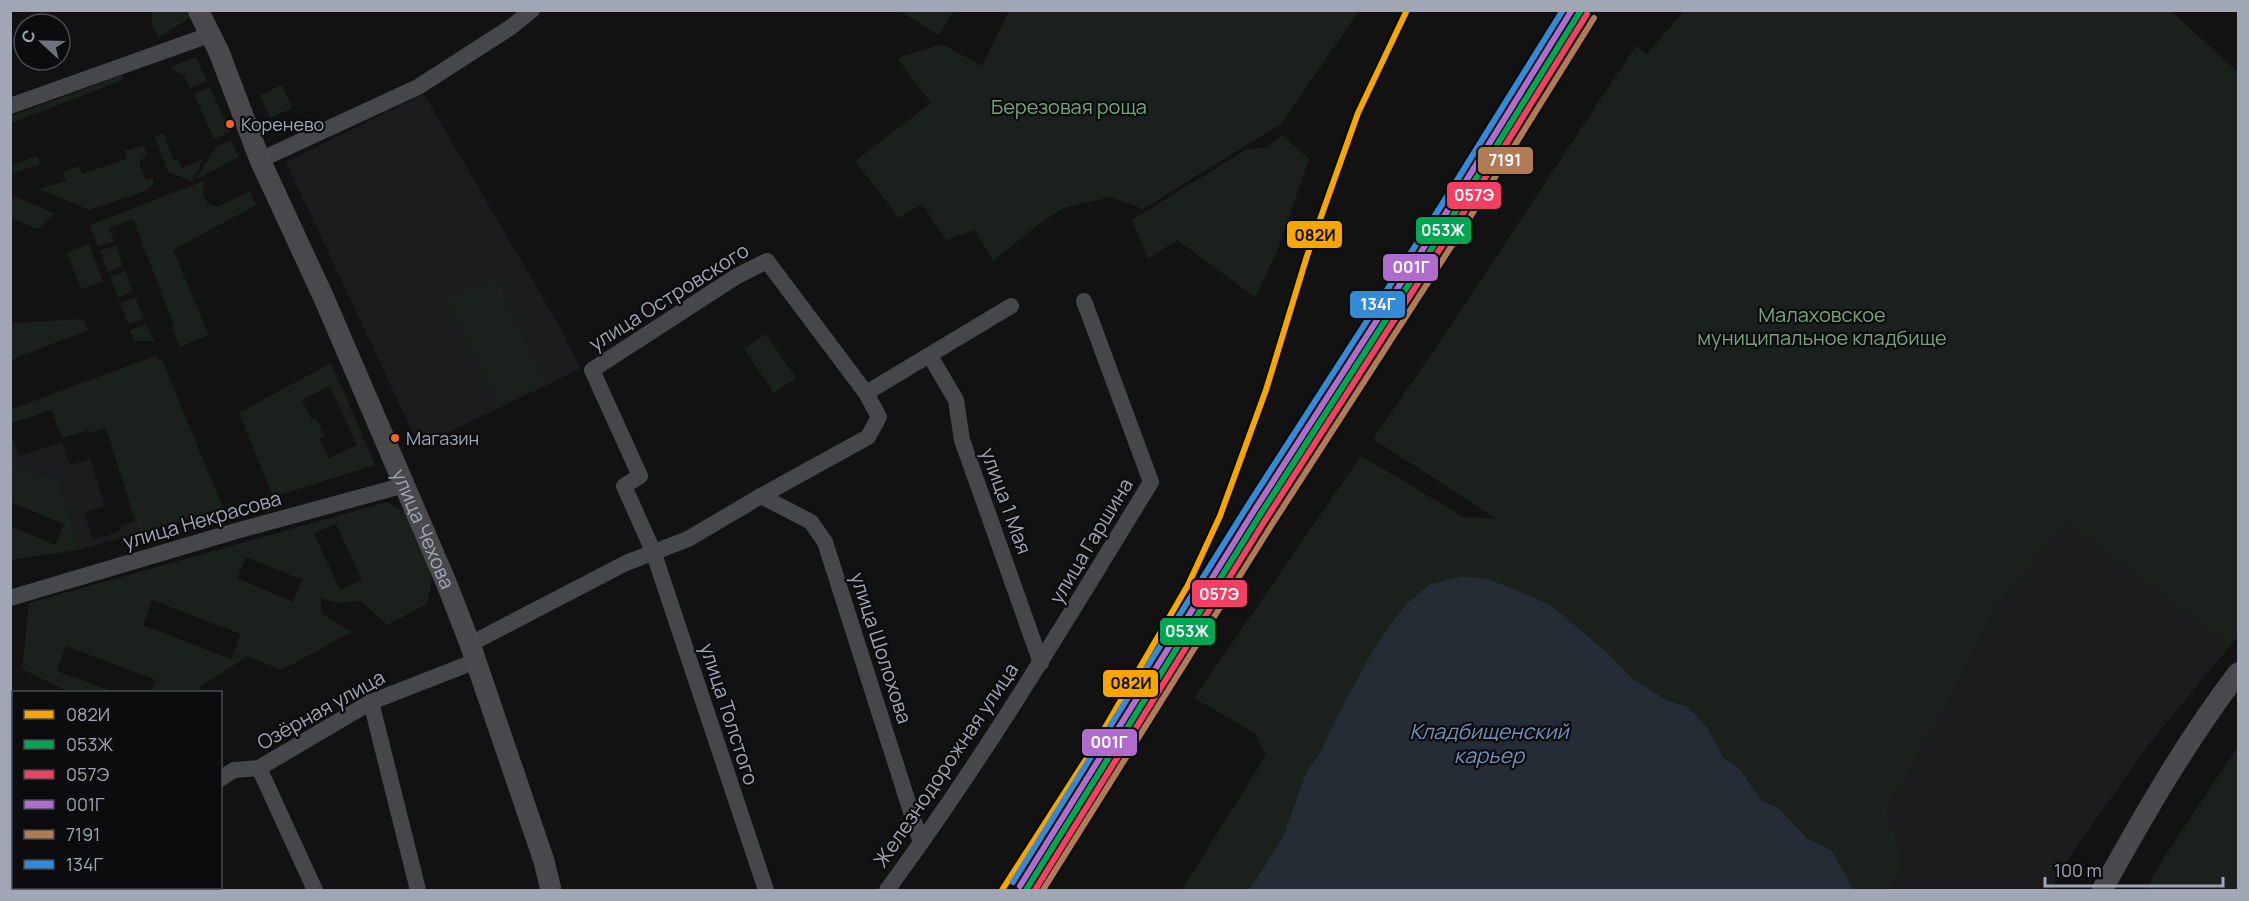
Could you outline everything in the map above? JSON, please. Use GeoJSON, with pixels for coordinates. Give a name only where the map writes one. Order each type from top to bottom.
{"type":"FeatureCollection","features":[{"type":"Feature","properties":{"kind":"main road","name":"улица Чехова"},"geometry":{"type":"LineString","coordinates":[[198,10],[212,34],[260,160],[323,296],[405,485],[473,652],[544,861],[551,891]]}},
{"type":"Feature","properties":{"kind":"main road"},"geometry":{"type":"LineString","coordinates":[[2102,891],[2154,796],[2238,673]]}},
{"type":"Feature","properties":{"kind":"street"},"geometry":{"type":"LineString","coordinates":[[260,160],[418,87],[511,27],[532,10]]}},
{"type":"Feature","properties":{"kind":"street"},"geometry":{"type":"LineString","coordinates":[[10,106],[212,34]]}},
{"type":"Feature","properties":{"kind":"street","name":"улица Островского"},"geometry":{"type":"LineString","coordinates":[[473,652],[627,563],[688,539],[868,437],[879,417],[866,393],[767,261],[737,276],[592,370],[640,476],[624,486],[653,551]]}},
{"type":"Feature","properties":{"kind":"street","name":"улица Гаршина"},"geometry":{"type":"LineString","coordinates":[[1041,663],[1151,482],[1084,302]]}},
{"type":"Feature","properties":{"kind":"street"},"geometry":{"type":"LineString","coordinates":[[866,393],[1011,306]]}},
{"type":"Feature","properties":{"kind":"street","name":"улица 1 Мая"},"geometry":{"type":"LineString","coordinates":[[930,356],[956,400],[962,440],[1041,663]]}},
{"type":"Feature","properties":{"kind":"street","name":"улица Некрасова"},"geometry":{"type":"LineString","coordinates":[[10,598],[236,531],[405,485]]}},
{"type":"Feature","properties":{"kind":"street","name":"улица Шолохова"},"geometry":{"type":"LineString","coordinates":[[761,496],[811,522],[825,542],[921,843]]}},
{"type":"Feature","properties":{"kind":"street","name":"улица Толстого"},"geometry":{"type":"LineString","coordinates":[[653,551],[765,891]]}},
{"type":"Feature","properties":{"kind":"street","name":"Озёрная улица"},"geometry":{"type":"LineString","coordinates":[[222,778],[234,770],[259,768],[371,702],[473,652]]}},
{"type":"Feature","properties":{"kind":"street","name":"Железнодорожная улица"},"geometry":{"type":"LineString","coordinates":[[886,891],[921,843],[1041,663]]}},
{"type":"Feature","properties":{"kind":"street"},"geometry":{"type":"LineString","coordinates":[[371,702],[418,891]]}},
{"type":"Feature","properties":{"kind":"street"},"geometry":{"type":"LineString","coordinates":[[259,768],[315,891]]}},
{"type":"Feature","properties":{"kind":"shaded area"},"geometry":{"type":"Polygon","coordinates":[[[424,94],[561,329],[580,369],[419,446],[286,162],[424,94]]]}},
{"type":"Feature","properties":{"kind":"shaded area"},"geometry":{"type":"Polygon","coordinates":[[[157,355],[214,512],[78,550],[59,479],[16,469],[11,456],[10,429],[19,456],[62,442],[70,465],[90,459],[105,506],[84,512],[93,540],[121,531],[120,526],[135,521],[106,428],[90,433],[89,430],[62,438],[52,410],[11,423],[11,409],[157,355]]]}},
{"type":"Feature","properties":{"kind":"shaded area"},"geometry":{"type":"Polygon","coordinates":[[[2065,521],[2230,646],[2150,743],[2063,866],[2050,890],[1891,890],[1903,862],[1886,808],[1907,777],[2000,602],[2065,521]]]}},
{"type":"Feature","properties":{"kind":"shaded area"},"geometry":{"type":"Polygon","coordinates":[[[12,703],[12,889],[102,889],[11,890],[10,704],[12,703]]]}},
{"type":"Feature","properties":{"kind":"green space","name":"Березовая роща"},"geometry":{"type":"Polygon","coordinates":[[[1009,10],[1359,11],[1281,124],[1143,209],[1111,197],[1063,208],[993,261],[975,230],[946,240],[922,204],[899,218],[855,161],[931,103],[897,58],[942,44],[982,66],[1009,10]]]}},
{"type":"Feature","properties":{"kind":"green space","name":"Малаховское муниципальное кладбище"},"geometry":{"type":"Polygon","coordinates":[[[2170,10],[2238,72],[2238,636],[2230,646],[2065,522],[2000,602],[1907,777],[1886,807],[1903,862],[1891,890],[1854,890],[1832,851],[1808,839],[1778,807],[1763,802],[1738,767],[1724,758],[1707,727],[1687,706],[1668,701],[1633,679],[1582,631],[1462,576],[1430,584],[1405,605],[1376,645],[1339,712],[1322,749],[1306,773],[1283,837],[1249,890],[1182,890],[1266,755],[1255,733],[1194,698],[1361,456],[1464,517],[1497,519],[1373,439],[1473,293],[1636,46],[1647,54],[1684,11],[2170,10]]]}},
{"type":"Feature","properties":{"kind":"green space"},"geometry":{"type":"Polygon","coordinates":[[[152,11],[185,11],[190,18],[159,37],[152,26],[152,11]]]}},
{"type":"Feature","properties":{"kind":"green space"},"geometry":{"type":"Polygon","coordinates":[[[899,11],[954,11],[939,35],[899,11]]]}},
{"type":"Feature","properties":{"kind":"green space"},"geometry":{"type":"Polygon","coordinates":[[[196,57],[207,81],[191,88],[184,76],[170,67],[196,57]]]}},
{"type":"Feature","properties":{"kind":"green space"},"geometry":{"type":"Polygon","coordinates":[[[122,75],[123,80],[11,123],[11,116],[122,75]]]}},
{"type":"Feature","properties":{"kind":"green space"},"geometry":{"type":"Polygon","coordinates":[[[282,85],[292,108],[270,118],[260,95],[282,85]]]}},
{"type":"Feature","properties":{"kind":"green space"},"geometry":{"type":"Polygon","coordinates":[[[210,87],[230,132],[214,139],[194,94],[210,87]]]}},
{"type":"Feature","properties":{"kind":"green space"},"geometry":{"type":"Polygon","coordinates":[[[163,133],[174,161],[178,160],[182,168],[203,159],[192,181],[168,172],[155,137],[163,133]]]}},
{"type":"Feature","properties":{"kind":"green space"},"geometry":{"type":"Polygon","coordinates":[[[1282,135],[1309,159],[1276,254],[1255,297],[1177,240],[1148,259],[1132,220],[1247,149],[1265,148],[1282,135]]]}},
{"type":"Feature","properties":{"kind":"green space"},"geometry":{"type":"Polygon","coordinates":[[[231,140],[239,157],[196,179],[216,147],[231,140]]]}},
{"type":"Feature","properties":{"kind":"green space"},"geometry":{"type":"Polygon","coordinates":[[[144,145],[147,154],[139,162],[146,180],[153,178],[152,186],[148,190],[89,210],[39,189],[66,181],[63,172],[79,166],[82,174],[127,159],[125,151],[144,145]]]}},
{"type":"Feature","properties":{"kind":"green space"},"geometry":{"type":"Polygon","coordinates":[[[37,156],[40,164],[13,173],[11,165],[37,156]]]}},
{"type":"Feature","properties":{"kind":"green space"},"geometry":{"type":"Polygon","coordinates":[[[204,181],[203,192],[207,203],[217,207],[250,191],[256,205],[173,250],[209,335],[180,347],[172,329],[174,325],[133,219],[109,228],[114,241],[98,247],[90,225],[204,181]]]}},
{"type":"Feature","properties":{"kind":"green space"},"geometry":{"type":"Polygon","coordinates":[[[11,195],[54,213],[38,229],[11,218],[11,195]]]}},
{"type":"Feature","properties":{"kind":"green space"},"geometry":{"type":"Polygon","coordinates":[[[89,244],[103,282],[81,289],[67,253],[89,244]]]}},
{"type":"Feature","properties":{"kind":"green space"},"geometry":{"type":"Polygon","coordinates":[[[116,245],[123,266],[108,272],[100,251],[116,245]]]}},
{"type":"Feature","properties":{"kind":"green space"},"geometry":{"type":"Polygon","coordinates":[[[125,271],[133,291],[118,298],[110,277],[125,271]]]}},
{"type":"Feature","properties":{"kind":"green space"},"geometry":{"type":"Polygon","coordinates":[[[495,277],[545,380],[498,404],[447,300],[495,277]]]}},
{"type":"Feature","properties":{"kind":"green space"},"geometry":{"type":"Polygon","coordinates":[[[135,297],[144,319],[128,324],[120,303],[135,297]]]}},
{"type":"Feature","properties":{"kind":"green space"},"geometry":{"type":"Polygon","coordinates":[[[83,319],[88,330],[11,360],[11,323],[83,319]]]}},
{"type":"Feature","properties":{"kind":"green space"},"geometry":{"type":"Polygon","coordinates":[[[146,324],[154,341],[134,341],[130,330],[146,324]]]}},
{"type":"Feature","properties":{"kind":"green space"},"geometry":{"type":"Polygon","coordinates":[[[766,334],[796,378],[774,393],[744,349],[766,334]]]}},
{"type":"Feature","properties":{"kind":"green space"},"geometry":{"type":"Polygon","coordinates":[[[162,360],[223,508],[140,532],[106,428],[90,433],[89,430],[62,438],[52,410],[11,423],[11,411],[139,362],[162,360]]]}},
{"type":"Feature","properties":{"kind":"green space"},"geometry":{"type":"Polygon","coordinates":[[[331,363],[375,465],[273,497],[239,413],[331,363]],[[330,386],[302,400],[311,419],[315,417],[325,437],[320,439],[329,458],[357,445],[330,386]]]}},
{"type":"Feature","properties":{"kind":"green space"},"geometry":{"type":"Polygon","coordinates":[[[11,434],[16,469],[59,479],[78,550],[11,560],[11,526],[55,545],[64,524],[11,502],[11,434]]]}},
{"type":"Feature","properties":{"kind":"green space"},"geometry":{"type":"Polygon","coordinates":[[[387,502],[415,518],[432,579],[427,604],[387,625],[361,601],[337,603],[320,598],[322,614],[351,632],[282,670],[248,656],[200,687],[199,691],[151,691],[156,680],[66,646],[57,671],[111,691],[67,691],[22,669],[29,603],[387,502]],[[336,524],[314,533],[340,590],[362,580],[336,524]],[[246,557],[237,578],[293,602],[302,580],[246,557]],[[152,600],[143,625],[231,659],[241,634],[152,600]]]}},
{"type":"Feature","properties":{"kind":"green space"},"geometry":{"type":"Polygon","coordinates":[[[2238,746],[2238,890],[2147,890],[2154,873],[2238,746]]]}},
{"type":"Feature","properties":{"kind":"water","name":"Кладбищенский карьер"},"geometry":{"type":"Polygon","coordinates":[[[1462,576],[1488,579],[1549,604],[1608,653],[1633,679],[1668,701],[1687,706],[1707,727],[1724,758],[1738,767],[1763,802],[1778,807],[1808,839],[1832,851],[1854,890],[1249,890],[1283,837],[1306,773],[1322,749],[1339,712],[1376,645],[1405,605],[1430,584],[1462,576]]]}},
{"type":"Feature","properties":{"kind":"transit line","name":"082И"},"geometry":{"type":"LineString","coordinates":[[1002,890],[1092,750],[1188,585],[1220,516],[1266,390],[1307,256],[1358,113],[1407,10]]}},
{"type":"Feature","properties":{"kind":"transit line","name":"134Г"},"geometry":{"type":"LineString","coordinates":[[1013,882],[1245,510],[1441,206],[1563,10]]}},
{"type":"Feature","properties":{"kind":"transit line","name":"001Г"},"geometry":{"type":"LineString","coordinates":[[1020,886],[1252,514],[1448,210],[1572,10]]}},
{"type":"Feature","properties":{"kind":"transit line","name":"053Ж"},"geometry":{"type":"LineString","coordinates":[[1026,890],[1258,518],[1454,214],[1581,10]]}},
{"type":"Feature","properties":{"kind":"transit line","name":"057Э"},"geometry":{"type":"LineString","coordinates":[[1035,890],[1264,522],[1460,218],[1587,14]]}},
{"type":"Feature","properties":{"kind":"transit line","name":"7191"},"geometry":{"type":"LineString","coordinates":[[1043,890],[1594,18]]}},
{"type":"Feature","properties":{"kind":"place","name":"Коренево"},"geometry":{"type":"Point","coordinates":[230,124]}},
{"type":"Feature","properties":{"kind":"place","name":"Магазин"},"geometry":{"type":"Point","coordinates":[395,438]}}]}
